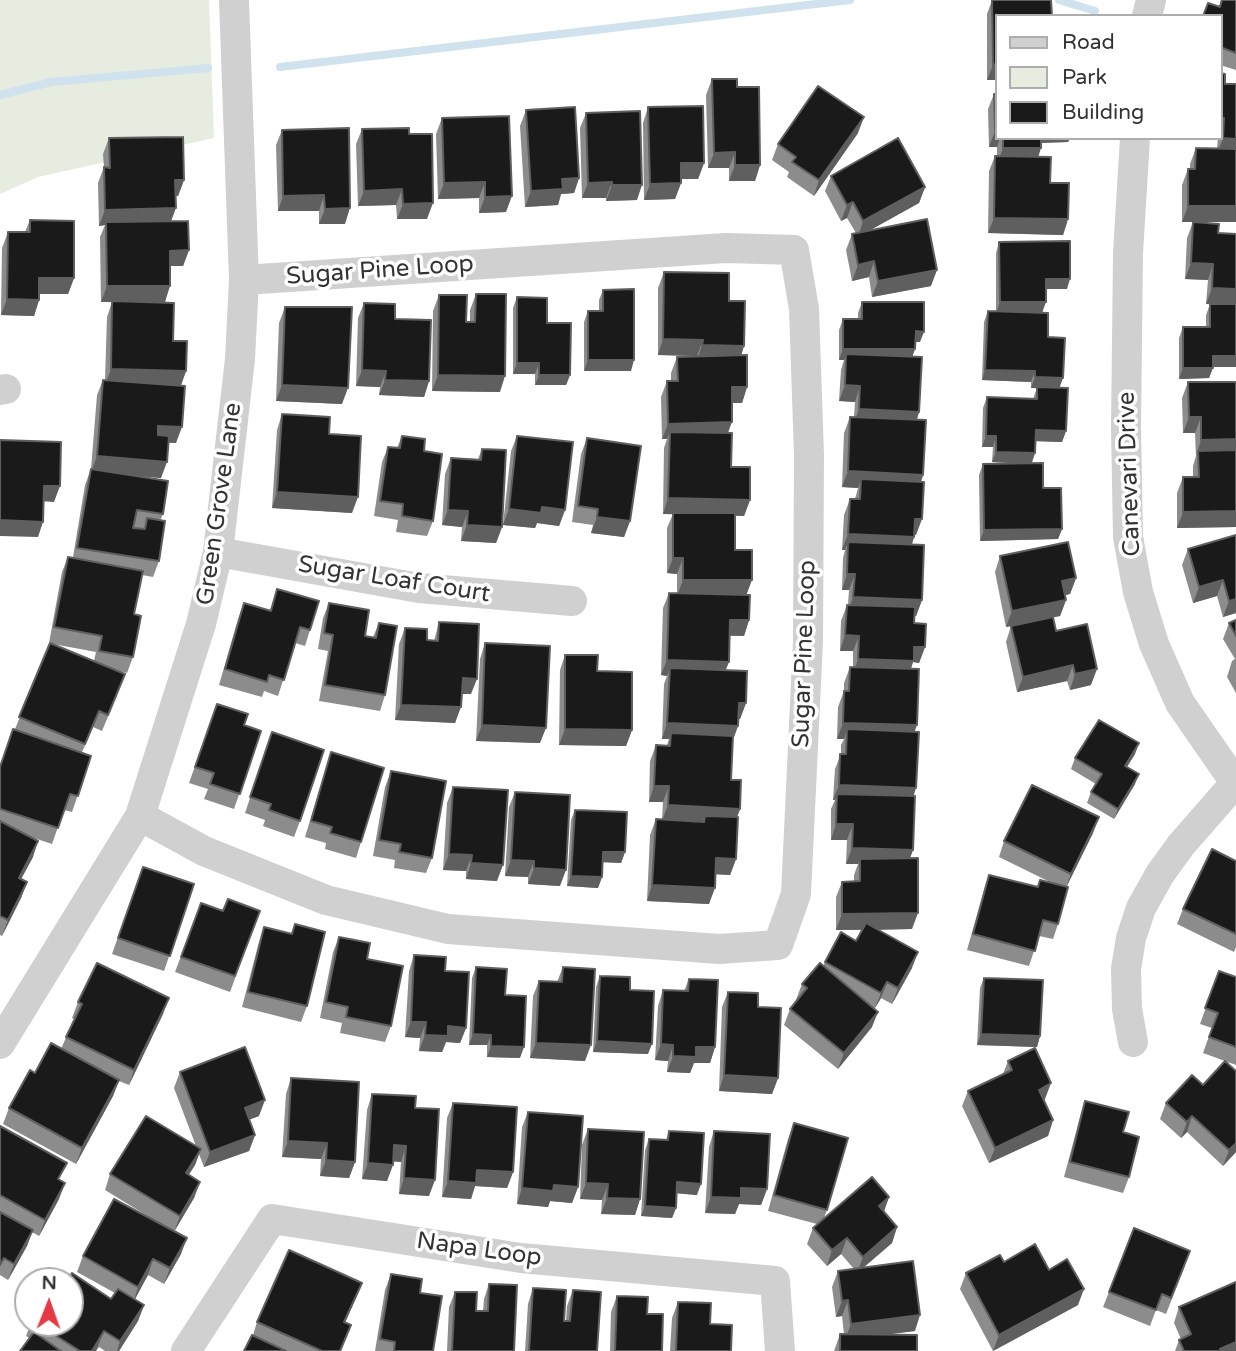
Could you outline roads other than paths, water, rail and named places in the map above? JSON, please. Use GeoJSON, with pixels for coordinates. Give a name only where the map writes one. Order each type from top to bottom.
{"type":"FeatureCollection","features":[{"type":"Feature","properties":{"kind":"street","name":"Green Grove Lane"},"geometry":{"type":"LineString","coordinates":[[0,1044],[140,816],[198,636],[218,552],[240,359],[244,280],[234,0]]}},
{"type":"Feature","properties":{"kind":"street","name":"Canevari Drive"},"geometry":{"type":"LineString","coordinates":[[1135,140],[1128,253],[1128,537],[1138,592],[1154,644],[1180,703],[1235,783]]}},
{"type":"Feature","properties":{"kind":"street","name":"Sugar Pine Loop"},"geometry":{"type":"LineString","coordinates":[[140,816],[204,851],[327,900],[447,929],[719,949],[778,945],[796,894],[808,641],[810,455],[804,309],[794,250],[726,248],[244,280]]}},
{"type":"Feature","properties":{"kind":"street","name":"Sugar Loaf Court"},"geometry":{"type":"LineString","coordinates":[[218,552],[419,588],[572,601]]}},
{"type":"Feature","properties":{"kind":"street"},"geometry":{"type":"LineString","coordinates":[[1133,1042],[1127,1009],[1126,969],[1131,938],[1141,908],[1160,874],[1181,845],[1235,783]]}},
{"type":"Feature","properties":{"kind":"street","name":"Napa Loop"},"geometry":{"type":"LineString","coordinates":[[186,1351],[272,1219],[521,1258],[775,1281],[780,1351]]}},
{"type":"Feature","properties":{"kind":"waterway"},"geometry":{"type":"LineString","coordinates":[[280,67],[850,0]]}},
{"type":"Feature","properties":{"kind":"waterway"},"geometry":{"type":"LineString","coordinates":[[1059,0],[1095,11]]}},
{"type":"Feature","properties":{"kind":"waterway"},"geometry":{"type":"LineString","coordinates":[[0,95],[51,82],[208,68]]}}]}
